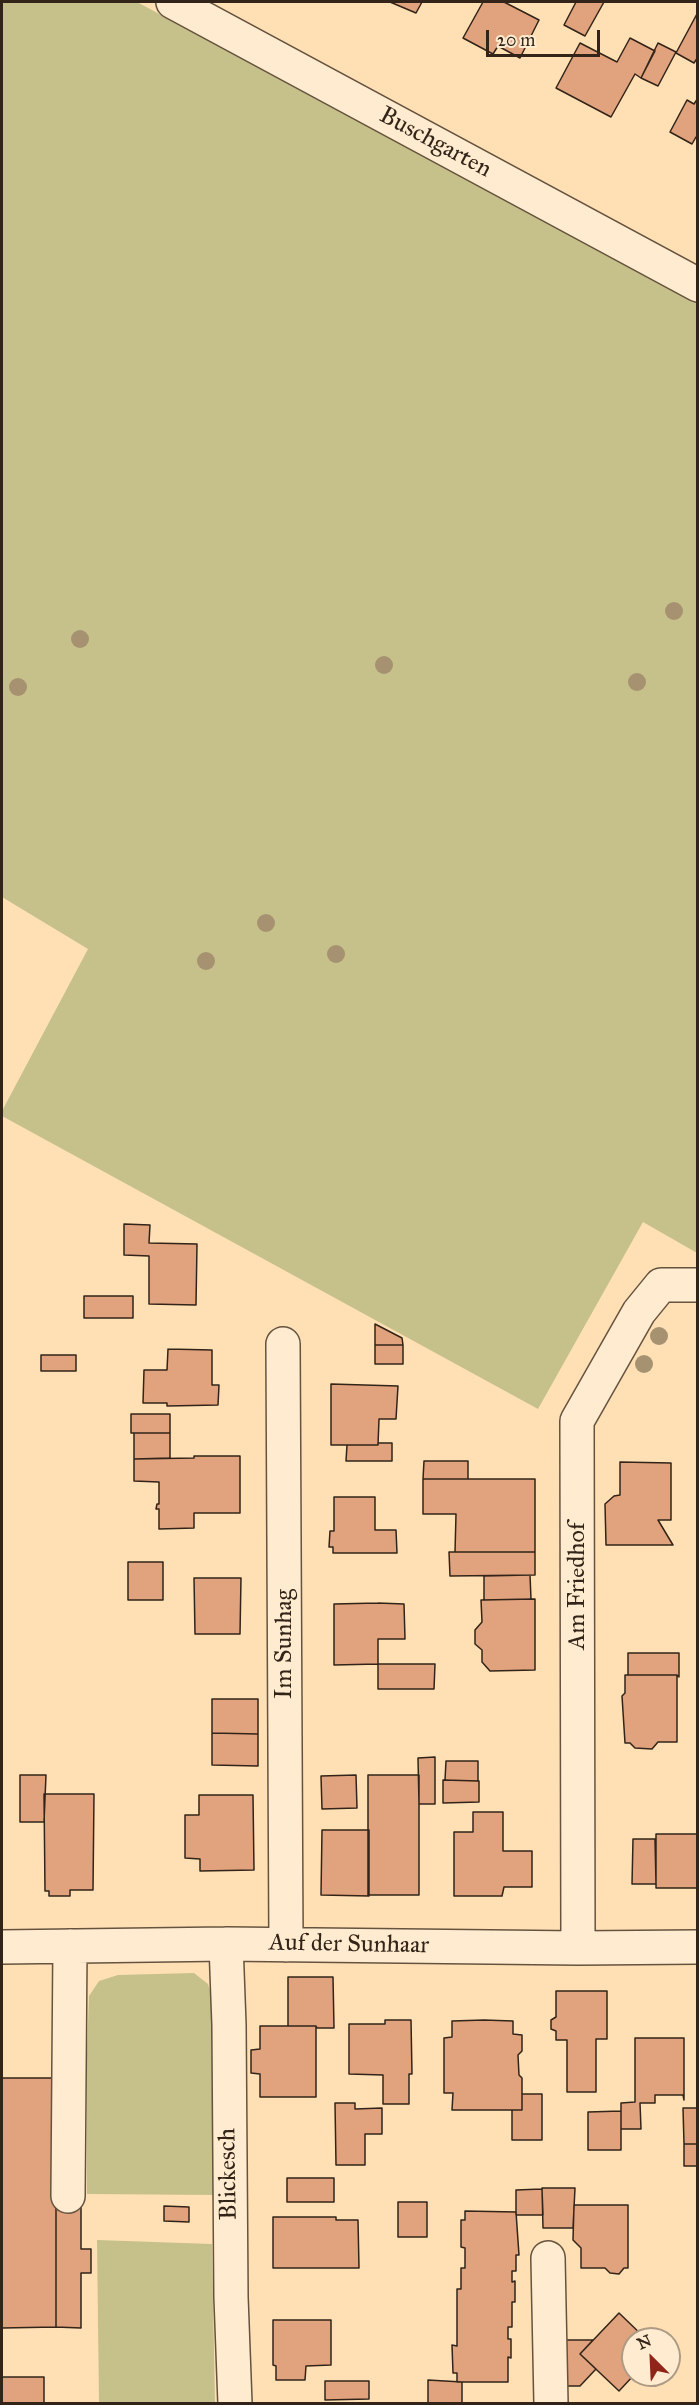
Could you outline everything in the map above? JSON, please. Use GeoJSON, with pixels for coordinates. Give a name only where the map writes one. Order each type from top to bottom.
{"type":"FeatureCollection","features":[{"type":"Feature","properties":{"kind":"street","name":"Buschgarten"},"geometry":{"type":"LineString","coordinates":[[173,2],[698,285]]}},
{"type":"Feature","properties":{"kind":"street","name":"Am Friedhof"},"geometry":{"type":"LineString","coordinates":[[578,1948],[577,1421],[639,1311],[661,1285],[698,1285]]}},
{"type":"Feature","properties":{"kind":"street","name":"Im Sunhag"},"geometry":{"type":"LineString","coordinates":[[284,1344],[286,1945]]}},
{"type":"Feature","properties":{"kind":"street","name":"Auf der Sunhaar"},"geometry":{"type":"LineString","coordinates":[[2,1947],[226,1944],[698,1947]]}},
{"type":"Feature","properties":{"kind":"street","name":"Blickesch"},"geometry":{"type":"LineString","coordinates":[[226,1944],[231,2297],[235,2403]]}},
{"type":"Feature","properties":{"kind":"street"},"geometry":{"type":"LineString","coordinates":[[68,2196],[70,1946]]}},
{"type":"Feature","properties":{"kind":"street"},"geometry":{"type":"LineString","coordinates":[[548,2258],[551,2403]]}},
{"type":"Feature","properties":{"kind":"shaded area"},"geometry":{"type":"Polygon","coordinates":[[[2,2],[137,2],[697,303],[697,1253],[643,1222],[538,1409],[2,1116],[2,1111],[88,949],[2,897],[2,2]]]}},
{"type":"Feature","properties":{"kind":"shaded area"},"geometry":{"type":"Polygon","coordinates":[[[194,1973],[208,1984],[214,2004],[218,2195],[87,2194],[89,1996],[99,1981],[118,1975],[194,1973]]]}},
{"type":"Feature","properties":{"kind":"shaded area"},"geometry":{"type":"Polygon","coordinates":[[[97,2240],[212,2244],[215,2403],[99,2403],[97,2240]]]}},
{"type":"Feature","properties":{"kind":"building"},"geometry":{"type":"Polygon","coordinates":[[[390,2],[422,2],[416,13],[390,2]]]}},
{"type":"Feature","properties":{"kind":"building"},"geometry":{"type":"Polygon","coordinates":[[[483,2],[504,2],[539,20],[520,58],[498,46],[493,54],[463,38],[483,2]]]}},
{"type":"Feature","properties":{"kind":"building"},"geometry":{"type":"Polygon","coordinates":[[[576,2],[604,2],[585,36],[564,25],[576,2]]]}},
{"type":"Feature","properties":{"kind":"building"},"geometry":{"type":"Polygon","coordinates":[[[698,12],[698,57],[694,63],[676,53],[698,12]]]}},
{"type":"Feature","properties":{"kind":"building"},"geometry":{"type":"Polygon","coordinates":[[[630,38],[655,51],[641,78],[635,74],[611,117],[556,88],[580,43],[617,62],[630,38]]]}},
{"type":"Feature","properties":{"kind":"building"},"geometry":{"type":"Polygon","coordinates":[[[658,43],[676,52],[658,86],[641,78],[658,43]]]}},
{"type":"Feature","properties":{"kind":"building"},"geometry":{"type":"Polygon","coordinates":[[[698,98],[698,138],[696,137],[692,144],[670,132],[687,100],[694,104],[698,98]]]}},
{"type":"Feature","properties":{"kind":"building"},"geometry":{"type":"Polygon","coordinates":[[[124,1224],[150,1225],[149,1243],[197,1244],[196,1305],[149,1304],[149,1256],[124,1255],[124,1224]]]}},
{"type":"Feature","properties":{"kind":"building"},"geometry":{"type":"Polygon","coordinates":[[[84,1296],[133,1296],[133,1318],[84,1318],[84,1296]]]}},
{"type":"Feature","properties":{"kind":"building"},"geometry":{"type":"Polygon","coordinates":[[[375,1324],[402,1338],[403,1345],[375,1345],[375,1324]]]}},
{"type":"Feature","properties":{"kind":"building"},"geometry":{"type":"Polygon","coordinates":[[[375,1345],[403,1345],[403,1364],[375,1364],[375,1345]]]}},
{"type":"Feature","properties":{"kind":"building"},"geometry":{"type":"Polygon","coordinates":[[[168,1349],[212,1350],[212,1385],[219,1385],[218,1405],[167,1406],[167,1403],[143,1403],[144,1370],[167,1370],[168,1349]]]}},
{"type":"Feature","properties":{"kind":"building"},"geometry":{"type":"Polygon","coordinates":[[[41,1355],[76,1355],[76,1371],[41,1371],[41,1355]]]}},
{"type":"Feature","properties":{"kind":"building"},"geometry":{"type":"Polygon","coordinates":[[[331,1384],[398,1386],[396,1419],[379,1419],[378,1445],[331,1445],[331,1384]]]}},
{"type":"Feature","properties":{"kind":"building"},"geometry":{"type":"Polygon","coordinates":[[[131,1414],[170,1414],[170,1433],[131,1433],[131,1414]]]}},
{"type":"Feature","properties":{"kind":"building"},"geometry":{"type":"Polygon","coordinates":[[[134,1433],[170,1433],[170,1458],[134,1459],[134,1433]]]}},
{"type":"Feature","properties":{"kind":"building"},"geometry":{"type":"Polygon","coordinates":[[[378,1443],[392,1443],[392,1461],[346,1461],[347,1445],[378,1445],[378,1443]]]}},
{"type":"Feature","properties":{"kind":"building"},"geometry":{"type":"Polygon","coordinates":[[[194,1456],[240,1456],[240,1513],[194,1513],[194,1528],[159,1529],[159,1509],[156,1509],[159,1504],[159,1482],[134,1481],[134,1459],[194,1458],[194,1456]]]}},
{"type":"Feature","properties":{"kind":"building"},"geometry":{"type":"Polygon","coordinates":[[[424,1461],[468,1461],[468,1479],[423,1479],[424,1461]]]}},
{"type":"Feature","properties":{"kind":"building"},"geometry":{"type":"Polygon","coordinates":[[[620,1462],[671,1463],[671,1520],[658,1520],[673,1545],[606,1545],[605,1504],[614,1496],[620,1495],[620,1462]]]}},
{"type":"Feature","properties":{"kind":"building"},"geometry":{"type":"Polygon","coordinates":[[[423,1479],[535,1479],[535,1552],[455,1552],[456,1514],[423,1514],[423,1479]]]}},
{"type":"Feature","properties":{"kind":"building"},"geometry":{"type":"Polygon","coordinates":[[[334,1497],[375,1497],[375,1530],[396,1530],[397,1553],[333,1553],[333,1547],[329,1547],[330,1531],[334,1531],[334,1497]]]}},
{"type":"Feature","properties":{"kind":"building"},"geometry":{"type":"Polygon","coordinates":[[[449,1552],[535,1552],[535,1575],[450,1576],[449,1552]]]}},
{"type":"Feature","properties":{"kind":"building"},"geometry":{"type":"Polygon","coordinates":[[[128,1562],[163,1562],[163,1600],[128,1600],[128,1562]]]}},
{"type":"Feature","properties":{"kind":"building"},"geometry":{"type":"Polygon","coordinates":[[[530,1575],[531,1599],[484,1600],[484,1576],[530,1575]]]}},
{"type":"Feature","properties":{"kind":"building"},"geometry":{"type":"Polygon","coordinates":[[[194,1578],[241,1578],[240,1634],[195,1634],[194,1578]]]}},
{"type":"Feature","properties":{"kind":"building"},"geometry":{"type":"Polygon","coordinates":[[[535,1599],[535,1670],[490,1671],[482,1662],[482,1650],[475,1644],[475,1630],[482,1622],[481,1600],[535,1599]]]}},
{"type":"Feature","properties":{"kind":"building"},"geometry":{"type":"Polygon","coordinates":[[[334,1604],[404,1604],[405,1639],[378,1639],[378,1664],[334,1665],[334,1604]]]}},
{"type":"Feature","properties":{"kind":"building"},"geometry":{"type":"Polygon","coordinates":[[[628,1653],[679,1653],[679,1677],[677,1675],[628,1675],[628,1653]]]}},
{"type":"Feature","properties":{"kind":"building"},"geometry":{"type":"Polygon","coordinates":[[[378,1664],[435,1664],[434,1689],[378,1689],[378,1664]]]}},
{"type":"Feature","properties":{"kind":"building"},"geometry":{"type":"Polygon","coordinates":[[[625,1675],[677,1675],[677,1742],[658,1742],[652,1749],[635,1748],[630,1743],[625,1743],[622,1696],[625,1693],[625,1675]]]}},
{"type":"Feature","properties":{"kind":"building"},"geometry":{"type":"Polygon","coordinates":[[[212,1699],[258,1699],[258,1734],[212,1733],[212,1699]]]}},
{"type":"Feature","properties":{"kind":"building"},"geometry":{"type":"Polygon","coordinates":[[[212,1733],[258,1734],[258,1766],[212,1765],[212,1733]]]}},
{"type":"Feature","properties":{"kind":"building"},"geometry":{"type":"Polygon","coordinates":[[[435,1757],[435,1804],[419,1804],[418,1758],[435,1757]]]}},
{"type":"Feature","properties":{"kind":"building"},"geometry":{"type":"Polygon","coordinates":[[[446,1761],[478,1761],[478,1781],[445,1780],[446,1761]]]}},
{"type":"Feature","properties":{"kind":"building"},"geometry":{"type":"Polygon","coordinates":[[[20,1775],[46,1775],[44,1822],[20,1822],[20,1775]]]}},
{"type":"Feature","properties":{"kind":"building"},"geometry":{"type":"Polygon","coordinates":[[[356,1775],[357,1808],[322,1809],[321,1776],[356,1775]]]}},
{"type":"Feature","properties":{"kind":"building"},"geometry":{"type":"Polygon","coordinates":[[[368,1775],[419,1775],[419,1895],[368,1895],[368,1775]]]}},
{"type":"Feature","properties":{"kind":"building"},"geometry":{"type":"Polygon","coordinates":[[[443,1780],[479,1781],[479,1802],[443,1803],[443,1780]]]}},
{"type":"Feature","properties":{"kind":"building"},"geometry":{"type":"Polygon","coordinates":[[[44,1794],[94,1794],[93,1890],[70,1890],[70,1896],[49,1896],[49,1891],[45,1891],[44,1794]]]}},
{"type":"Feature","properties":{"kind":"building"},"geometry":{"type":"Polygon","coordinates":[[[199,1795],[253,1795],[254,1870],[200,1871],[200,1859],[185,1858],[185,1815],[199,1815],[199,1795]]]}},
{"type":"Feature","properties":{"kind":"building"},"geometry":{"type":"Polygon","coordinates":[[[473,1812],[503,1812],[503,1851],[532,1851],[532,1887],[504,1887],[502,1896],[454,1896],[454,1832],[473,1832],[473,1812]]]}},
{"type":"Feature","properties":{"kind":"building"},"geometry":{"type":"Polygon","coordinates":[[[322,1830],[369,1830],[369,1896],[321,1895],[322,1830]]]}},
{"type":"Feature","properties":{"kind":"building"},"geometry":{"type":"Polygon","coordinates":[[[656,1834],[698,1834],[698,1888],[656,1888],[656,1834]]]}},
{"type":"Feature","properties":{"kind":"building"},"geometry":{"type":"Polygon","coordinates":[[[633,1839],[655,1839],[656,1884],[632,1884],[633,1839]]]}},
{"type":"Feature","properties":{"kind":"building"},"geometry":{"type":"Polygon","coordinates":[[[288,1977],[333,1977],[334,2028],[288,2026],[288,1977]]]}},
{"type":"Feature","properties":{"kind":"building"},"geometry":{"type":"Polygon","coordinates":[[[556,1991],[607,1991],[607,2039],[596,2039],[596,2092],[567,2092],[567,2040],[556,2040],[556,2031],[551,2029],[551,2020],[556,2017],[556,1991]]]}},
{"type":"Feature","properties":{"kind":"building"},"geometry":{"type":"Polygon","coordinates":[[[385,2020],[411,2020],[412,2074],[409,2074],[409,2104],[383,2104],[383,2075],[349,2074],[349,2024],[385,2024],[385,2020]]]}},
{"type":"Feature","properties":{"kind":"building"},"geometry":{"type":"Polygon","coordinates":[[[452,2021],[513,2021],[513,2034],[522,2035],[522,2051],[518,2055],[519,2075],[522,2078],[522,2110],[452,2110],[453,2093],[444,2093],[444,2038],[452,2037],[452,2021]]]}},
{"type":"Feature","properties":{"kind":"building"},"geometry":{"type":"Polygon","coordinates":[[[260,2026],[316,2026],[316,2097],[260,2097],[260,2074],[251,2073],[251,2050],[260,2049],[260,2026]]]}},
{"type":"Feature","properties":{"kind":"building"},"geometry":{"type":"Polygon","coordinates":[[[635,2038],[684,2038],[684,2100],[683,2095],[655,2095],[655,2103],[640,2103],[641,2129],[621,2129],[621,2103],[635,2102],[635,2038]]]}},
{"type":"Feature","properties":{"kind":"building"},"geometry":{"type":"Polygon","coordinates":[[[2,2078],[56,2078],[56,2327],[2,2328],[2,2078]]]}},
{"type":"Feature","properties":{"kind":"building"},"geometry":{"type":"Polygon","coordinates":[[[522,2094],[542,2094],[542,2140],[512,2140],[512,2110],[522,2110],[522,2094]]]}},
{"type":"Feature","properties":{"kind":"building"},"geometry":{"type":"Polygon","coordinates":[[[335,2103],[355,2103],[355,2109],[382,2108],[382,2134],[365,2134],[365,2165],[336,2165],[335,2103]]]}},
{"type":"Feature","properties":{"kind":"building"},"geometry":{"type":"Polygon","coordinates":[[[683,2108],[698,2108],[698,2144],[684,2144],[683,2108]]]}},
{"type":"Feature","properties":{"kind":"building"},"geometry":{"type":"Polygon","coordinates":[[[621,2111],[621,2150],[588,2150],[588,2112],[621,2111]]]}},
{"type":"Feature","properties":{"kind":"building"},"geometry":{"type":"Polygon","coordinates":[[[684,2144],[698,2144],[698,2166],[684,2166],[684,2144]]]}},
{"type":"Feature","properties":{"kind":"building"},"geometry":{"type":"Polygon","coordinates":[[[287,2178],[334,2178],[334,2202],[287,2202],[287,2178]]]}},
{"type":"Feature","properties":{"kind":"building"},"geometry":{"type":"Polygon","coordinates":[[[542,2188],[575,2188],[573,2228],[543,2228],[542,2188]]]}},
{"type":"Feature","properties":{"kind":"building"},"geometry":{"type":"Polygon","coordinates":[[[542,2189],[543,2215],[516,2215],[516,2190],[542,2189]]]}},
{"type":"Feature","properties":{"kind":"building"},"geometry":{"type":"Polygon","coordinates":[[[398,2202],[427,2202],[427,2237],[398,2237],[398,2202]]]}},
{"type":"Feature","properties":{"kind":"building"},"geometry":{"type":"Polygon","coordinates":[[[56,2203],[81,2204],[81,2249],[91,2249],[91,2273],[81,2273],[81,2328],[56,2327],[56,2203]]]}},
{"type":"Feature","properties":{"kind":"building"},"geometry":{"type":"Polygon","coordinates":[[[574,2205],[628,2205],[628,2268],[624,2268],[619,2274],[610,2273],[605,2268],[581,2268],[581,2248],[573,2240],[574,2205]]]}},
{"type":"Feature","properties":{"kind":"building"},"geometry":{"type":"Polygon","coordinates":[[[164,2206],[189,2207],[189,2222],[164,2221],[164,2206]]]}},
{"type":"Feature","properties":{"kind":"building"},"geometry":{"type":"Polygon","coordinates":[[[465,2211],[516,2212],[519,2255],[516,2255],[516,2271],[512,2271],[512,2282],[515,2281],[515,2302],[512,2302],[512,2327],[508,2327],[508,2339],[511,2339],[511,2358],[508,2357],[508,2382],[457,2382],[457,2373],[453,2373],[452,2345],[457,2346],[457,2289],[461,2289],[461,2268],[465,2268],[465,2248],[461,2247],[461,2220],[465,2220],[465,2211]]]}},
{"type":"Feature","properties":{"kind":"building"},"geometry":{"type":"Polygon","coordinates":[[[273,2217],[336,2217],[336,2220],[358,2220],[359,2268],[273,2268],[273,2217]]]}},
{"type":"Feature","properties":{"kind":"building"},"geometry":{"type":"Polygon","coordinates":[[[619,2313],[634,2327],[621,2327],[623,2387],[619,2391],[580,2354],[619,2313]]]}},
{"type":"Feature","properties":{"kind":"building"},"geometry":{"type":"Polygon","coordinates":[[[273,2320],[331,2320],[331,2365],[306,2366],[305,2380],[276,2380],[276,2366],[273,2365],[273,2320]]]}},
{"type":"Feature","properties":{"kind":"building"},"geometry":{"type":"Polygon","coordinates":[[[560,2340],[593,2340],[580,2354],[596,2369],[580,2386],[560,2386],[560,2340]]]}},
{"type":"Feature","properties":{"kind":"building"},"geometry":{"type":"Polygon","coordinates":[[[2,2377],[44,2377],[44,2404],[2,2404],[2,2377]]]}},
{"type":"Feature","properties":{"kind":"building"},"geometry":{"type":"Polygon","coordinates":[[[428,2380],[462,2382],[462,2404],[428,2404],[428,2380]]]}},
{"type":"Feature","properties":{"kind":"building"},"geometry":{"type":"Polygon","coordinates":[[[325,2381],[369,2381],[369,2399],[325,2400],[325,2381]]]}}]}
